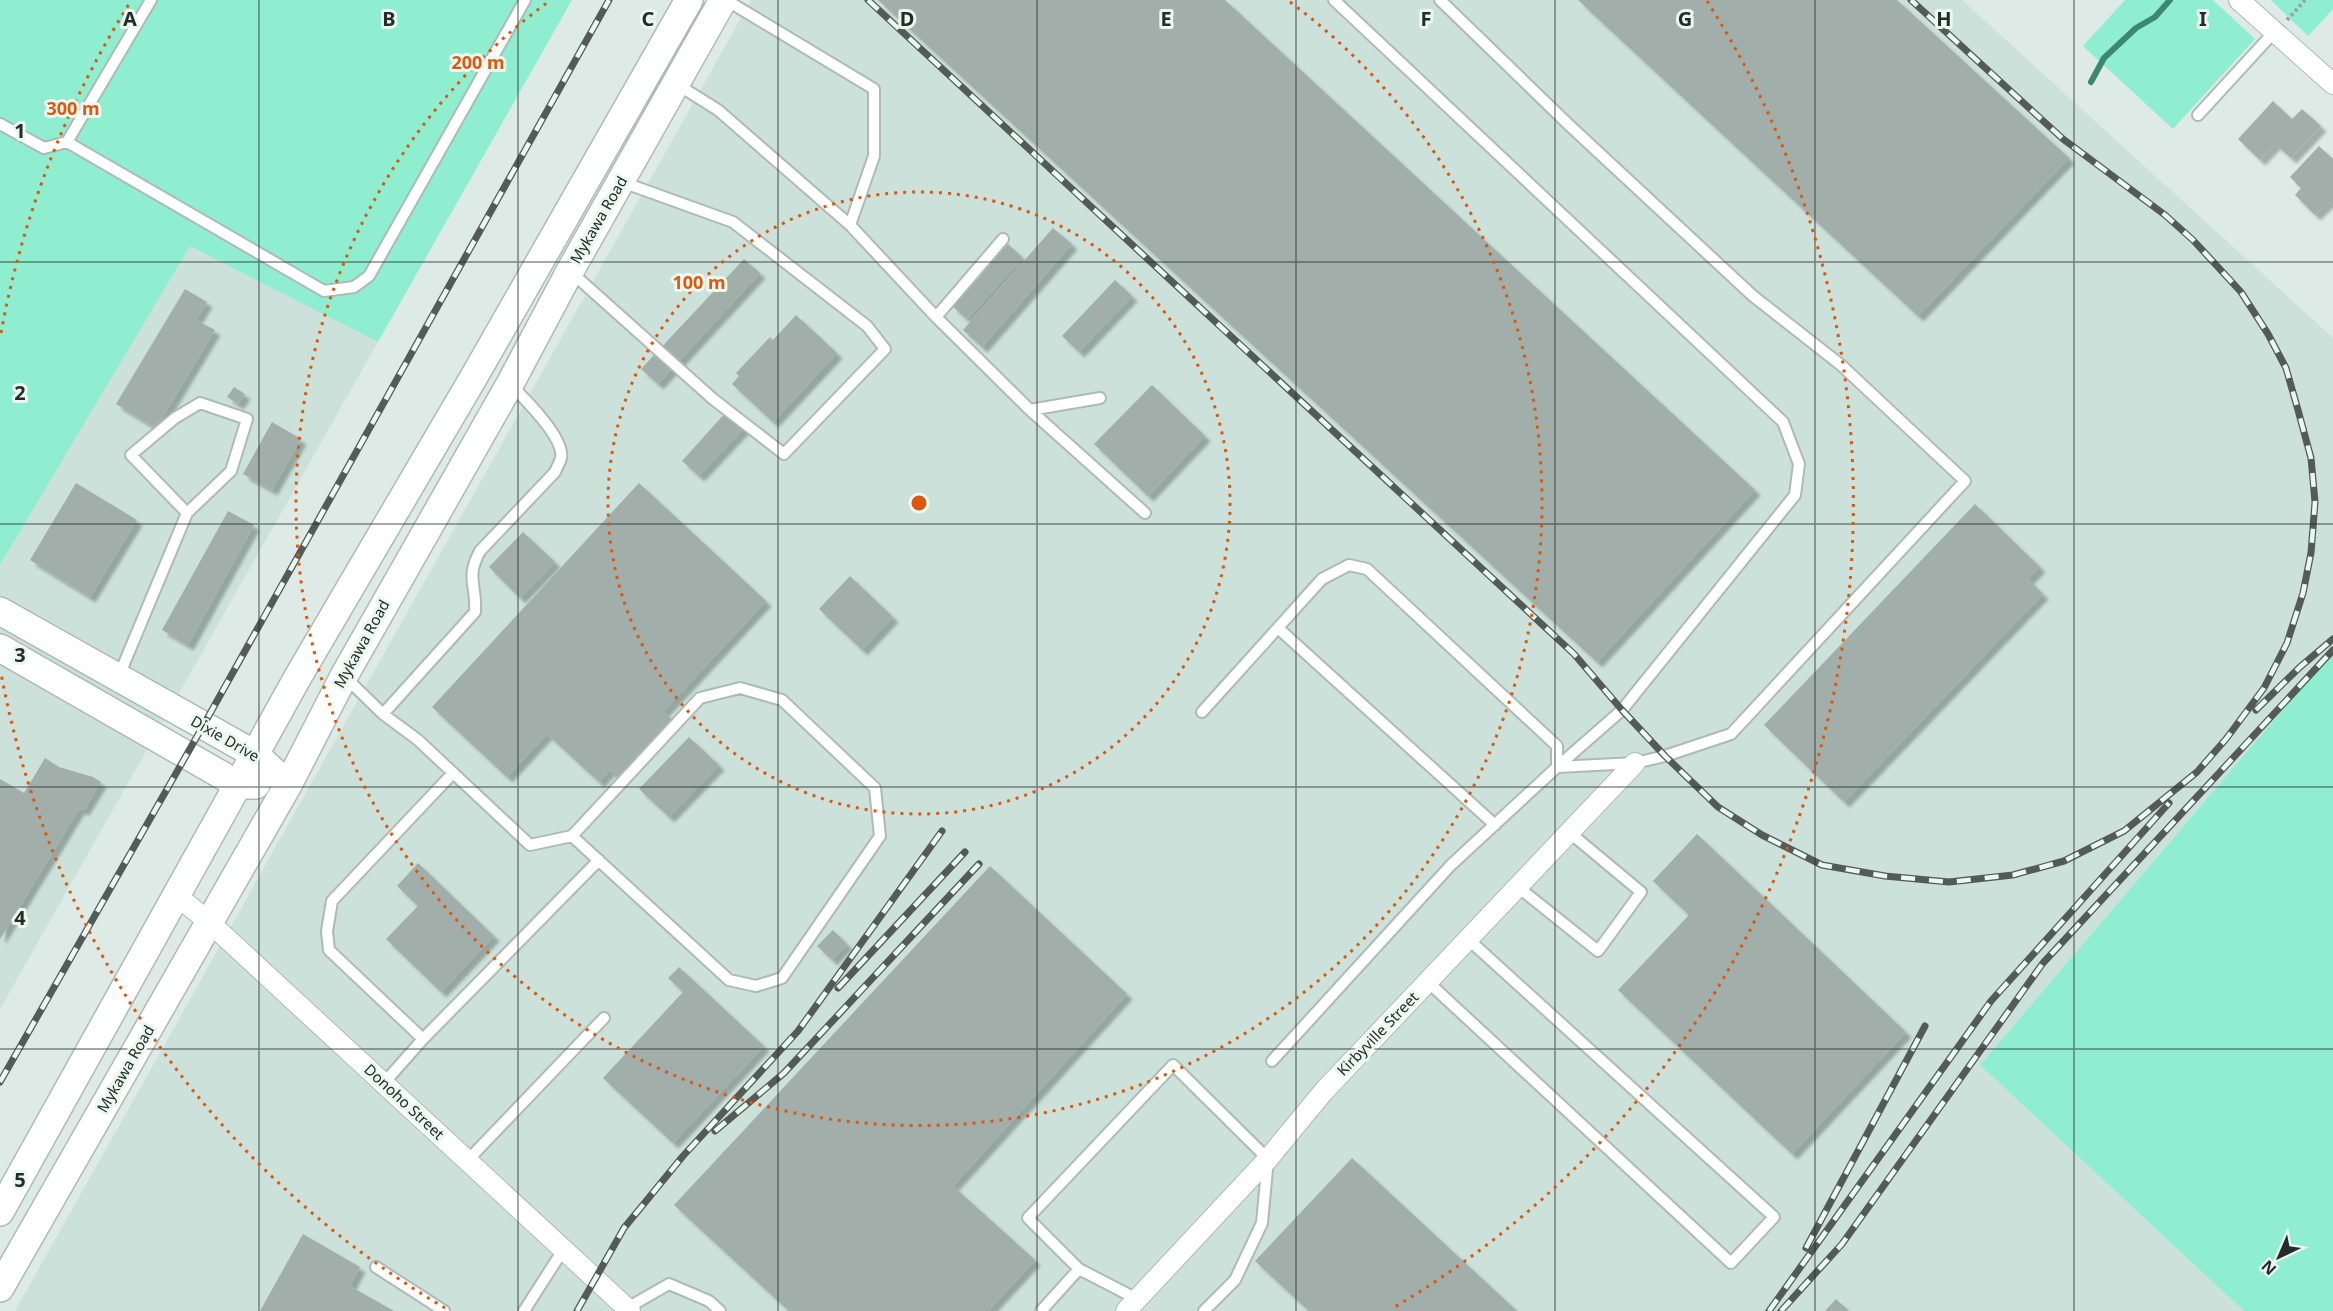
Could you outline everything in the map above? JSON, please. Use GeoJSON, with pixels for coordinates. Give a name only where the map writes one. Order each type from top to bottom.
{"type":"FeatureCollection","features":[{"type":"Feature","properties":{"kind":"main road"},"geometry":{"type":"LineString","coordinates":[[0,1212],[305,664],[475,375],[688,0]]}},
{"type":"Feature","properties":{"kind":"main road","name":"Mykawa Road"},"geometry":{"type":"LineString","coordinates":[[0,1288],[288,785],[344,676],[518,393],[570,271],[675,83],[725,0]]}},
{"type":"Feature","properties":{"kind":"main road"},"geometry":{"type":"LineString","coordinates":[[650,67],[675,83]]}},
{"type":"Feature","properties":{"kind":"main road"},"geometry":{"type":"LineString","coordinates":[[544,251],[570,271]]}},
{"type":"Feature","properties":{"kind":"main road","name":"Dixie Drive"},"geometry":{"type":"LineString","coordinates":[[0,611],[256,755],[288,785]]}},
{"type":"Feature","properties":{"kind":"main road","name":"Dixie Drive"},"geometry":{"type":"LineString","coordinates":[[0,648],[239,785],[288,785]]}},
{"type":"Feature","properties":{"kind":"street"},"geometry":{"type":"LineString","coordinates":[[2239,0],[2280,27],[2333,84]]}},
{"type":"Feature","properties":{"kind":"street","name":"Kirbyville Street"},"geometry":{"type":"LineString","coordinates":[[1132,1305],[1268,1159],[1324,1091],[1635,763]]}},
{"type":"Feature","properties":{"kind":"street","name":"Donoho Street"},"geometry":{"type":"LineString","coordinates":[[176,895],[209,922],[628,1309]]}},
{"type":"Feature","properties":{"kind":"lane"},"geometry":{"type":"LineString","coordinates":[[67,142],[151,0]]}},
{"type":"Feature","properties":{"kind":"lane"},"geometry":{"type":"LineString","coordinates":[[0,124],[44,148],[67,142],[324,291],[354,287],[369,276],[525,0]]}},
{"type":"Feature","properties":{"kind":"lane"},"geometry":{"type":"LineString","coordinates":[[725,0],[874,89],[874,156],[850,225]]}},
{"type":"Feature","properties":{"kind":"lane"},"geometry":{"type":"LineString","coordinates":[[1272,1061],[1451,865],[1557,767],[1622,711],[1795,495],[1800,464],[1783,423],[1334,0]]}},
{"type":"Feature","properties":{"kind":"lane"},"geometry":{"type":"LineString","coordinates":[[1440,0],[1569,125],[1744,288],[1841,365],[1965,481],[1731,734],[1665,756],[1635,763],[1557,767]]}},
{"type":"Feature","properties":{"kind":"lane"},"geometry":{"type":"LineString","coordinates":[[2198,115],[2280,27]]}},
{"type":"Feature","properties":{"kind":"lane"},"geometry":{"type":"LineString","coordinates":[[675,83],[718,110],[850,225],[936,317],[1030,410],[1145,513]]}},
{"type":"Feature","properties":{"kind":"lane"},"geometry":{"type":"LineString","coordinates":[[570,271],[713,399],[784,454],[885,349],[867,326],[733,222],[621,182]]}},
{"type":"Feature","properties":{"kind":"lane"},"geometry":{"type":"LineString","coordinates":[[936,317],[1003,239]]}},
{"type":"Feature","properties":{"kind":"lane"},"geometry":{"type":"LineString","coordinates":[[383,714],[475,612],[476,598],[471,579],[474,563],[480,551],[555,472],[561,457],[558,441],[518,393]]}},
{"type":"Feature","properties":{"kind":"lane"},"geometry":{"type":"LineString","coordinates":[[1030,410],[1100,398]]}},
{"type":"Feature","properties":{"kind":"lane"},"geometry":{"type":"LineString","coordinates":[[118,678],[187,513],[231,471],[247,419],[200,403],[175,418],[131,455],[187,513]]}},
{"type":"Feature","properties":{"kind":"lane"},"geometry":{"type":"LineString","coordinates":[[1202,712],[1322,579],[1348,565],[1367,569],[1557,746],[1557,767]]}},
{"type":"Feature","properties":{"kind":"lane"},"geometry":{"type":"LineString","coordinates":[[1278,628],[1495,825]]}},
{"type":"Feature","properties":{"kind":"lane"},"geometry":{"type":"LineString","coordinates":[[344,676],[383,714],[418,740],[530,845],[572,836],[700,698],[740,688],[782,700],[876,788],[880,836],[782,978],[756,986],[729,980],[572,836]]}},
{"type":"Feature","properties":{"kind":"lane"},"geometry":{"type":"LineString","coordinates":[[423,1039],[329,950],[327,931],[332,901],[453,773]]}},
{"type":"Feature","properties":{"kind":"lane"},"geometry":{"type":"LineString","coordinates":[[1518,886],[1598,951],[1641,892],[1569,832]]}},
{"type":"Feature","properties":{"kind":"lane"},"geometry":{"type":"LineString","coordinates":[[384,1083],[423,1039],[599,860]]}},
{"type":"Feature","properties":{"kind":"lane"},"geometry":{"type":"LineString","coordinates":[[1428,982],[1731,1263],[1774,1217],[1468,939]]}},
{"type":"Feature","properties":{"kind":"lane"},"geometry":{"type":"LineString","coordinates":[[467,1161],[604,1018]]}},
{"type":"Feature","properties":{"kind":"lane"},"geometry":{"type":"LineString","coordinates":[[1132,1305],[1079,1269],[1028,1218],[1173,1065],[1268,1159],[1262,1223],[1235,1280],[1204,1311]]}},
{"type":"Feature","properties":{"kind":"lane"},"geometry":{"type":"LineString","coordinates":[[524,1311],[563,1250]]}},
{"type":"Feature","properties":{"kind":"lane"},"geometry":{"type":"LineString","coordinates":[[376,1267],[444,1311]]}},
{"type":"Feature","properties":{"kind":"lane"},"geometry":{"type":"LineString","coordinates":[[1041,1311],[1079,1269]]}},
{"type":"Feature","properties":{"kind":"lane"},"geometry":{"type":"LineString","coordinates":[[628,1309],[669,1284],[709,1301],[720,1311]]}},
{"type":"Feature","properties":{"kind":"path"},"geometry":{"type":"LineString","coordinates":[[2280,27],[2305,0]]}},
{"type":"Feature","properties":{"kind":"shaded area"},"geometry":{"type":"Polygon","coordinates":[[[751,0],[1962,0],[2333,338],[2333,651],[1980,1065],[2244,1311],[15,1311],[751,0]]]}},
{"type":"Feature","properties":{"kind":"shaded area"},"geometry":{"type":"Polygon","coordinates":[[[190,245],[378,342],[0,1009],[0,565],[190,245]]]}},
{"type":"Feature","properties":{"kind":"green space"},"geometry":{"type":"Polygon","coordinates":[[[0,0],[572,0],[378,342],[190,246],[0,565],[0,0]]]}},
{"type":"Feature","properties":{"kind":"green space"},"geometry":{"type":"Polygon","coordinates":[[[2125,0],[2213,0],[2255,39],[2173,129],[2083,46],[2125,0]]]}},
{"type":"Feature","properties":{"kind":"green space"},"geometry":{"type":"Polygon","coordinates":[[[2271,0],[2333,0],[2333,9],[2308,36],[2271,0]]]}},
{"type":"Feature","properties":{"kind":"green space"},"geometry":{"type":"Polygon","coordinates":[[[2333,651],[2333,1311],[2244,1311],[1980,1065],[2333,651]]]}},
{"type":"Feature","properties":{"kind":"building"},"geometry":{"type":"Polygon","coordinates":[[[878,0],[1225,0],[1755,490],[1597,662],[878,0]]]}},
{"type":"Feature","properties":{"kind":"building"},"geometry":{"type":"Polygon","coordinates":[[[1578,0],[1897,0],[2069,158],[1918,316],[1578,0]]]}},
{"type":"Feature","properties":{"kind":"building"},"geometry":{"type":"Polygon","coordinates":[[[2273,101],[2292,119],[2302,109],[2321,126],[2291,158],[2275,144],[2260,160],[2238,139],[2273,101]]]}},
{"type":"Feature","properties":{"kind":"building"},"geometry":{"type":"Polygon","coordinates":[[[2319,146],[2333,159],[2333,207],[2328,202],[2315,215],[2295,195],[2301,188],[2290,177],[2319,146]]]}},
{"type":"Feature","properties":{"kind":"building"},"geometry":{"type":"Polygon","coordinates":[[[1053,228],[1072,244],[982,347],[963,330],[1053,228]]]}},
{"type":"Feature","properties":{"kind":"building"},"geometry":{"type":"Polygon","coordinates":[[[1008,244],[1023,258],[967,319],[952,306],[1008,244]]]}},
{"type":"Feature","properties":{"kind":"building"},"geometry":{"type":"Polygon","coordinates":[[[744,259],[760,273],[658,384],[641,369],[744,259]]]}},
{"type":"Feature","properties":{"kind":"building"},"geometry":{"type":"Polygon","coordinates":[[[1115,280],[1132,296],[1079,352],[1062,336],[1115,280]]]}},
{"type":"Feature","properties":{"kind":"building"},"geometry":{"type":"Polygon","coordinates":[[[185,289],[207,302],[196,320],[215,330],[156,428],[116,404],[185,289]]]}},
{"type":"Feature","properties":{"kind":"building"},"geometry":{"type":"Polygon","coordinates":[[[796,315],[837,353],[773,422],[732,384],[739,376],[736,373],[770,337],[773,340],[796,315]]]}},
{"type":"Feature","properties":{"kind":"building"},"geometry":{"type":"Polygon","coordinates":[[[1152,385],[1205,436],[1148,496],[1094,444],[1152,385]]]}},
{"type":"Feature","properties":{"kind":"building"},"geometry":{"type":"Polygon","coordinates":[[[234,387],[245,394],[238,404],[227,397],[234,387]]]}},
{"type":"Feature","properties":{"kind":"building"},"geometry":{"type":"Polygon","coordinates":[[[727,411],[745,427],[699,476],[682,461],[727,411]]]}},
{"type":"Feature","properties":{"kind":"building"},"geometry":{"type":"Polygon","coordinates":[[[272,422],[301,439],[272,490],[243,474],[272,422]]]}},
{"type":"Feature","properties":{"kind":"building"},"geometry":{"type":"Polygon","coordinates":[[[76,483],[137,520],[90,597],[30,560],[76,483]]]}},
{"type":"Feature","properties":{"kind":"building"},"geometry":{"type":"Polygon","coordinates":[[[639,483],[766,601],[663,712],[673,720],[618,778],[610,770],[599,782],[547,734],[507,777],[432,707],[639,483]]]}},
{"type":"Feature","properties":{"kind":"building"},"geometry":{"type":"Polygon","coordinates":[[[1975,504],[2040,567],[2028,579],[2043,594],[1844,802],[1764,725],[1975,504]]]}},
{"type":"Feature","properties":{"kind":"building"},"geometry":{"type":"Polygon","coordinates":[[[228,511],[254,525],[188,645],[162,630],[228,511]]]}},
{"type":"Feature","properties":{"kind":"building"},"geometry":{"type":"Polygon","coordinates":[[[523,532],[555,562],[520,598],[489,567],[523,532]]]}},
{"type":"Feature","properties":{"kind":"building"},"geometry":{"type":"Polygon","coordinates":[[[850,576],[893,617],[862,650],[819,609],[850,576]]]}},
{"type":"Feature","properties":{"kind":"building"},"geometry":{"type":"Polygon","coordinates":[[[689,737],[719,765],[669,817],[639,789],[689,737]]]}},
{"type":"Feature","properties":{"kind":"building"},"geometry":{"type":"Polygon","coordinates":[[[45,758],[59,767],[93,777],[101,782],[84,810],[79,809],[0,939],[0,779],[24,793],[45,758]]]}},
{"type":"Feature","properties":{"kind":"building"},"geometry":{"type":"Polygon","coordinates":[[[1697,834],[1906,1032],[1792,1154],[1618,990],[1689,915],[1653,881],[1697,834]]]}},
{"type":"Feature","properties":{"kind":"building"},"geometry":{"type":"Polygon","coordinates":[[[418,863],[494,936],[441,992],[386,939],[418,906],[397,886],[418,863]]]}},
{"type":"Feature","properties":{"kind":"building"},"geometry":{"type":"Polygon","coordinates":[[[990,866],[1127,994],[953,1186],[1035,1260],[988,1311],[789,1311],[674,1205],[990,866]]]}},
{"type":"Feature","properties":{"kind":"building"},"geometry":{"type":"Polygon","coordinates":[[[833,930],[847,944],[832,960],[817,946],[833,930]]]}},
{"type":"Feature","properties":{"kind":"building"},"geometry":{"type":"Polygon","coordinates":[[[679,967],[764,1046],[673,1143],[603,1078],[683,992],[668,978],[679,967]]]}},
{"type":"Feature","properties":{"kind":"building"},"geometry":{"type":"Polygon","coordinates":[[[1352,1158],[1517,1311],[1309,1311],[1255,1261],[1352,1158]]]}},
{"type":"Feature","properties":{"kind":"building"},"geometry":{"type":"Polygon","coordinates":[[[303,1234],[360,1267],[350,1286],[394,1311],[260,1311],[303,1234]]]}},
{"type":"Feature","properties":{"kind":"building"},"geometry":{"type":"Polygon","coordinates":[[[1836,1299],[1849,1311],[1825,1311],[1836,1299]]]}},
{"type":"Feature","properties":{"kind":"waterway"},"geometry":{"type":"LineString","coordinates":[[2091,82],[2104,58],[2136,28],[2155,17],[2170,0]]}},
{"type":"Feature","properties":{"kind":"railway"},"geometry":{"type":"LineString","coordinates":[[0,1082],[203,726],[609,0]]}},
{"type":"Feature","properties":{"kind":"railway"},"geometry":{"type":"LineString","coordinates":[[868,0],[1574,654],[1665,756],[1718,807],[1762,835],[1822,865],[1885,876],[1949,882],[2013,875],[2064,861],[2124,831],[2197,772],[2226,739],[2264,688],[2287,643],[2303,593],[2311,553],[2315,502],[2311,458],[2286,368],[2268,334],[2241,292],[2193,240],[2165,215],[2063,139],[1911,0]]}},
{"type":"Feature","properties":{"kind":"railway"},"geometry":{"type":"LineString","coordinates":[[2256,710],[2333,639]]}},
{"type":"Feature","properties":{"kind":"railway"},"geometry":{"type":"LineString","coordinates":[[1781,1311],[1842,1244],[2043,963],[2333,650]]}},
{"type":"Feature","properties":{"kind":"railway"},"geometry":{"type":"LineString","coordinates":[[1769,1311],[1991,1001],[2169,803]]}},
{"type":"Feature","properties":{"kind":"railway"},"geometry":{"type":"LineString","coordinates":[[577,1311],[624,1228],[683,1156],[798,1031],[942,831]]}},
{"type":"Feature","properties":{"kind":"railway"},"geometry":{"type":"LineString","coordinates":[[838,988],[965,852]]}},
{"type":"Feature","properties":{"kind":"railway"},"geometry":{"type":"LineString","coordinates":[[715,1131],[784,1073],[979,864]]}},
{"type":"Feature","properties":{"kind":"railway"},"geometry":{"type":"LineString","coordinates":[[1806,1248],[1925,1026]]}}]}
